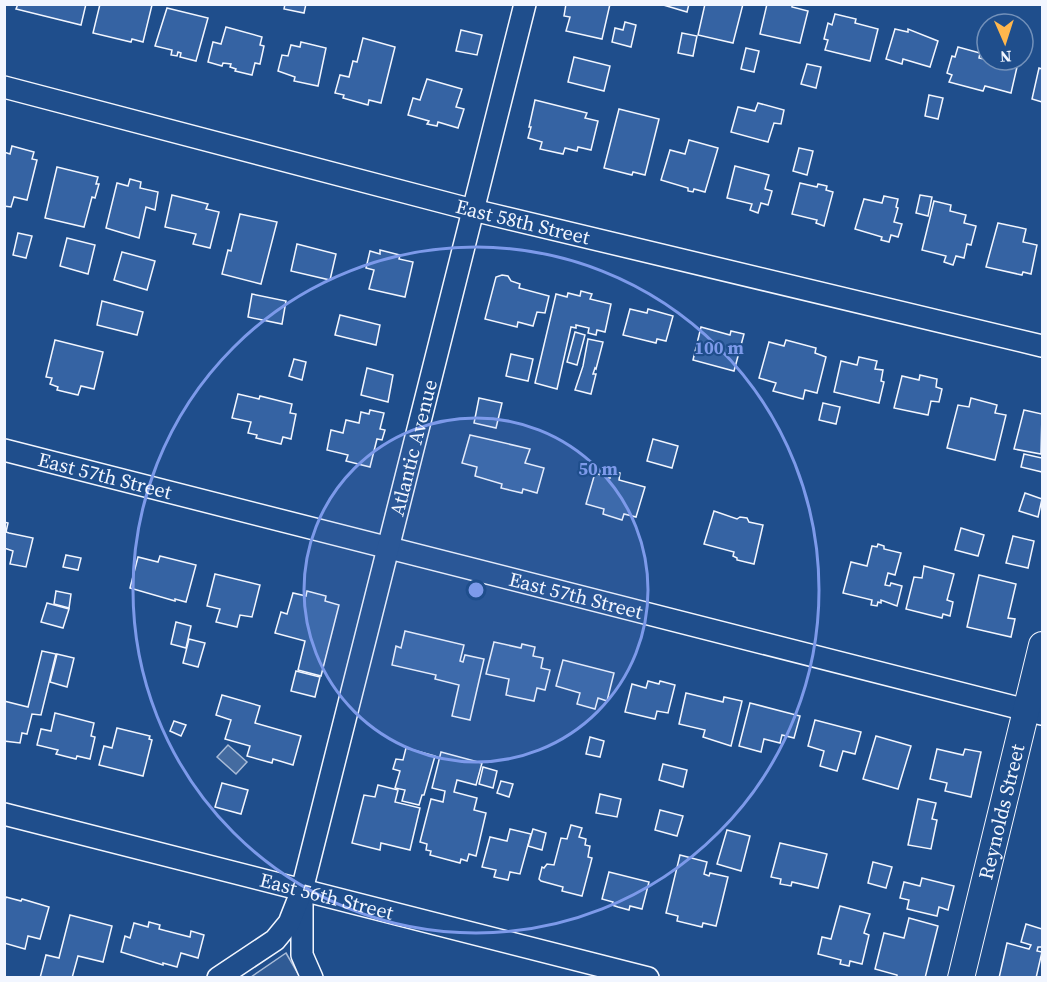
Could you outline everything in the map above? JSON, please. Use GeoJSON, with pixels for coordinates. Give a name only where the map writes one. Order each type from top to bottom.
{"type":"FeatureCollection","features":[{"type":"Feature","properties":{"kind":"street","name":"Atlantic Avenue"},"geometry":{"type":"LineString","coordinates":[[218,978],[275,940],[289,923],[302,890],[525,4]]}},
{"type":"Feature","properties":{"kind":"street","name":"East 58th Street"},"geometry":{"type":"LineString","coordinates":[[4,87],[474,210],[1042,346]]}},
{"type":"Feature","properties":{"kind":"street","name":"East 57th Street"},"geometry":{"type":"LineString","coordinates":[[4,450],[1034,712]]}},
{"type":"Feature","properties":{"kind":"street","name":"Reynolds Street"},"geometry":{"type":"LineString","coordinates":[[961,978],[1034,712],[1042,645]]}},
{"type":"Feature","properties":{"kind":"street","name":"East 56th Street"},"geometry":{"type":"LineString","coordinates":[[4,814],[648,978]]}},
{"type":"Feature","properties":{"kind":"street","name":"Atlantic Avenue"},"geometry":{"type":"LineString","coordinates":[[302,890],[302,955],[312,978]]}},
{"type":"Feature","properties":{"kind":"shaded area"},"geometry":{"type":"Polygon","coordinates":[[[228,745],[247,762],[236,774],[217,757],[228,745]]]}},
{"type":"Feature","properties":{"kind":"shaded area"},"geometry":{"type":"Polygon","coordinates":[[[286,953],[300,977],[251,977],[286,953]]]}},
{"type":"Feature","properties":{"kind":"building"},"geometry":{"type":"Polygon","coordinates":[[[18,4],[86,4],[81,25],[16,9],[18,4]]]}},
{"type":"Feature","properties":{"kind":"building"},"geometry":{"type":"Polygon","coordinates":[[[100,4],[152,5],[143,42],[132,39],[131,42],[93,33],[100,4]]]}},
{"type":"Feature","properties":{"kind":"building"},"geometry":{"type":"Polygon","coordinates":[[[285,4],[306,4],[304,13],[284,9],[285,4]]]}},
{"type":"Feature","properties":{"kind":"building"},"geometry":{"type":"Polygon","coordinates":[[[566,4],[610,4],[602,39],[566,31],[570,17],[564,16],[566,4]]]}},
{"type":"Feature","properties":{"kind":"building"},"geometry":{"type":"Polygon","coordinates":[[[660,4],[689,4],[687,12],[660,4]]]}},
{"type":"Feature","properties":{"kind":"building"},"geometry":{"type":"Polygon","coordinates":[[[705,4],[743,4],[733,43],[698,35],[705,4]]]}},
{"type":"Feature","properties":{"kind":"building"},"geometry":{"type":"Polygon","coordinates":[[[767,4],[792,4],[792,7],[808,11],[800,43],[760,34],[767,4]]]}},
{"type":"Feature","properties":{"kind":"building"},"geometry":{"type":"Polygon","coordinates":[[[167,8],[208,18],[196,61],[180,57],[181,53],[178,52],[177,56],[171,55],[172,50],[155,46],[167,8]]]}},
{"type":"Feature","properties":{"kind":"building"},"geometry":{"type":"Polygon","coordinates":[[[835,14],[856,19],[855,23],[878,29],[870,61],[825,50],[828,40],[824,39],[828,23],[832,25],[835,14]]]}},
{"type":"Feature","properties":{"kind":"building"},"geometry":{"type":"Polygon","coordinates":[[[625,22],[636,25],[631,47],[612,42],[615,28],[623,30],[625,22]]]}},
{"type":"Feature","properties":{"kind":"building"},"geometry":{"type":"Polygon","coordinates":[[[226,27],[262,37],[260,45],[264,46],[260,64],[255,63],[252,75],[235,71],[236,69],[230,67],[231,64],[223,63],[222,66],[208,62],[213,42],[221,44],[226,27]]]}},
{"type":"Feature","properties":{"kind":"building"},"geometry":{"type":"Polygon","coordinates":[[[895,29],[908,32],[908,29],[938,41],[930,67],[903,59],[902,64],[886,59],[895,29]]]}},
{"type":"Feature","properties":{"kind":"building"},"geometry":{"type":"Polygon","coordinates":[[[461,30],[482,35],[477,55],[456,51],[461,30]]]}},
{"type":"Feature","properties":{"kind":"building"},"geometry":{"type":"Polygon","coordinates":[[[682,33],[697,36],[693,56],[678,53],[682,33]]]}},
{"type":"Feature","properties":{"kind":"building"},"geometry":{"type":"Polygon","coordinates":[[[363,38],[395,47],[381,103],[369,100],[368,105],[343,98],[344,95],[335,93],[340,75],[349,77],[353,61],[357,62],[363,38]]]}},
{"type":"Feature","properties":{"kind":"building"},"geometry":{"type":"Polygon","coordinates":[[[301,42],[326,48],[318,86],[294,81],[295,77],[278,71],[282,55],[288,56],[291,45],[300,47],[301,42]]]}},
{"type":"Feature","properties":{"kind":"building"},"geometry":{"type":"Polygon","coordinates":[[[958,47],[975,52],[975,72],[1016,72],[1011,93],[985,86],[983,91],[949,82],[952,75],[947,73],[952,56],[955,57],[958,47]]]}},
{"type":"Feature","properties":{"kind":"building"},"geometry":{"type":"Polygon","coordinates":[[[746,48],[759,51],[754,72],[741,69],[746,48]]]}},
{"type":"Feature","properties":{"kind":"building"},"geometry":{"type":"Polygon","coordinates":[[[574,57],[610,66],[604,91],[568,82],[574,57]]]}},
{"type":"Feature","properties":{"kind":"building"},"geometry":{"type":"Polygon","coordinates":[[[807,64],[821,67],[816,88],[801,84],[807,64]]]}},
{"type":"Feature","properties":{"kind":"building"},"geometry":{"type":"Polygon","coordinates":[[[1039,68],[1042,69],[1042,102],[1032,99],[1039,68]]]}},
{"type":"Feature","properties":{"kind":"building"},"geometry":{"type":"Polygon","coordinates":[[[427,79],[462,89],[456,107],[464,109],[458,128],[438,122],[437,126],[427,124],[429,121],[408,115],[413,98],[420,100],[427,79]]]}},
{"type":"Feature","properties":{"kind":"building"},"geometry":{"type":"Polygon","coordinates":[[[929,95],[943,98],[938,119],[925,116],[929,95]]]}},
{"type":"Feature","properties":{"kind":"building"},"geometry":{"type":"Polygon","coordinates":[[[535,100],[587,113],[585,118],[598,121],[591,150],[578,147],[577,151],[565,148],[563,154],[540,149],[542,142],[528,138],[535,100]]]}},
{"type":"Feature","properties":{"kind":"building"},"geometry":{"type":"Polygon","coordinates":[[[758,103],[784,110],[781,124],[774,123],[768,142],[731,132],[738,107],[755,111],[758,103]]]}},
{"type":"Feature","properties":{"kind":"building"},"geometry":{"type":"Polygon","coordinates":[[[619,109],[659,119],[645,175],[633,172],[632,175],[604,168],[619,109]]]}},
{"type":"Feature","properties":{"kind":"building"},"geometry":{"type":"Polygon","coordinates":[[[689,140],[718,148],[705,192],[694,189],[693,192],[688,191],[688,188],[661,180],[670,150],[685,154],[689,140]]]}},
{"type":"Feature","properties":{"kind":"building"},"geometry":{"type":"Polygon","coordinates":[[[12,146],[34,152],[32,159],[37,160],[27,200],[14,197],[11,207],[4,206],[4,152],[10,154],[12,146]]]}},
{"type":"Feature","properties":{"kind":"building"},"geometry":{"type":"Polygon","coordinates":[[[799,148],[813,151],[807,175],[793,171],[799,148]]]}},
{"type":"Feature","properties":{"kind":"building"},"geometry":{"type":"Polygon","coordinates":[[[735,166],[769,175],[765,189],[772,191],[768,205],[761,203],[758,213],[750,210],[752,204],[727,198],[735,166]]]}},
{"type":"Feature","properties":{"kind":"building"},"geometry":{"type":"Polygon","coordinates":[[[57,167],[98,177],[96,184],[99,184],[95,198],[92,197],[84,227],[45,218],[57,167]]]}},
{"type":"Feature","properties":{"kind":"building"},"geometry":{"type":"Polygon","coordinates":[[[130,179],[141,182],[140,188],[158,192],[155,210],[146,207],[139,238],[106,228],[117,183],[128,186],[130,179]]]}},
{"type":"Feature","properties":{"kind":"building"},"geometry":{"type":"Polygon","coordinates":[[[800,183],[817,187],[818,184],[827,186],[826,190],[833,192],[824,226],[816,223],[817,220],[792,214],[800,183]]]}},
{"type":"Feature","properties":{"kind":"building"},"geometry":{"type":"Polygon","coordinates":[[[172,195],[208,204],[206,209],[219,212],[210,248],[193,244],[196,234],[165,227],[172,195]]]}},
{"type":"Feature","properties":{"kind":"building"},"geometry":{"type":"Polygon","coordinates":[[[920,195],[932,197],[928,216],[916,213],[920,195]]]}},
{"type":"Feature","properties":{"kind":"building"},"geometry":{"type":"Polygon","coordinates":[[[884,196],[898,199],[894,222],[902,224],[898,237],[891,235],[889,242],[881,240],[882,237],[855,229],[864,199],[882,203],[884,196]]]}},
{"type":"Feature","properties":{"kind":"building"},"geometry":{"type":"Polygon","coordinates":[[[934,201],[951,205],[950,211],[966,215],[964,223],[976,226],[971,245],[967,244],[964,258],[956,256],[953,265],[944,262],[946,256],[922,250],[934,201]]]}},
{"type":"Feature","properties":{"kind":"building"},"geometry":{"type":"Polygon","coordinates":[[[240,214],[277,222],[261,284],[222,274],[228,250],[231,251],[240,214]]]}},
{"type":"Feature","properties":{"kind":"building"},"geometry":{"type":"Polygon","coordinates":[[[998,223],[1026,229],[1023,242],[1037,245],[1031,274],[1023,272],[1022,275],[986,267],[998,223]]]}},
{"type":"Feature","properties":{"kind":"building"},"geometry":{"type":"Polygon","coordinates":[[[18,233],[32,236],[26,258],[13,255],[18,233]]]}},
{"type":"Feature","properties":{"kind":"building"},"geometry":{"type":"Polygon","coordinates":[[[67,238],[95,245],[88,274],[60,266],[67,238]]]}},
{"type":"Feature","properties":{"kind":"building"},"geometry":{"type":"Polygon","coordinates":[[[297,244],[336,254],[330,280],[291,271],[297,244]]]}},
{"type":"Feature","properties":{"kind":"building"},"geometry":{"type":"Polygon","coordinates":[[[380,250],[400,255],[399,259],[413,262],[405,297],[369,289],[374,270],[366,268],[370,251],[380,254],[380,250]]]}},
{"type":"Feature","properties":{"kind":"building"},"geometry":{"type":"Polygon","coordinates":[[[122,252],[155,261],[147,290],[114,280],[122,252]]]}},
{"type":"Feature","properties":{"kind":"building"},"geometry":{"type":"Polygon","coordinates":[[[502,275],[520,284],[519,288],[549,296],[545,313],[537,312],[533,326],[518,322],[517,327],[485,319],[496,277],[502,275]]]}},
{"type":"Feature","properties":{"kind":"building"},"geometry":{"type":"Polygon","coordinates":[[[581,291],[592,294],[590,299],[611,304],[605,332],[597,330],[596,335],[588,333],[589,328],[576,325],[576,328],[571,327],[557,389],[535,383],[556,294],[567,297],[568,293],[580,296],[581,291]]]}},
{"type":"Feature","properties":{"kind":"building"},"geometry":{"type":"Polygon","coordinates":[[[252,294],[286,301],[282,324],[248,317],[252,294]]]}},
{"type":"Feature","properties":{"kind":"building"},"geometry":{"type":"Polygon","coordinates":[[[102,301],[143,312],[137,335],[97,325],[102,301]]]}},
{"type":"Feature","properties":{"kind":"building"},"geometry":{"type":"Polygon","coordinates":[[[630,309],[647,313],[648,309],[673,316],[666,341],[657,339],[656,343],[623,335],[630,309]]]}},
{"type":"Feature","properties":{"kind":"building"},"geometry":{"type":"Polygon","coordinates":[[[340,315],[380,325],[376,345],[335,335],[340,315]]]}},
{"type":"Feature","properties":{"kind":"building"},"geometry":{"type":"Polygon","coordinates":[[[701,327],[730,335],[731,331],[744,334],[734,371],[693,360],[701,327]]]}},
{"type":"Feature","properties":{"kind":"building"},"geometry":{"type":"Polygon","coordinates":[[[575,332],[585,335],[577,365],[567,362],[575,332]]]}},
{"type":"Feature","properties":{"kind":"building"},"geometry":{"type":"Polygon","coordinates":[[[588,339],[603,342],[593,374],[596,374],[591,394],[575,390],[583,366],[588,339]]]}},
{"type":"Feature","properties":{"kind":"building"},"geometry":{"type":"Polygon","coordinates":[[[55,340],[103,352],[94,389],[81,386],[78,395],[57,390],[58,387],[50,384],[52,378],[46,377],[55,340]]]}},
{"type":"Feature","properties":{"kind":"building"},"geometry":{"type":"Polygon","coordinates":[[[786,340],[816,348],[815,353],[826,357],[817,393],[805,390],[803,399],[773,391],[776,383],[759,378],[769,342],[784,346],[786,340]]]}},
{"type":"Feature","properties":{"kind":"building"},"geometry":{"type":"Polygon","coordinates":[[[511,354],[533,359],[528,381],[506,376],[511,354]]]}},
{"type":"Feature","properties":{"kind":"building"},"geometry":{"type":"Polygon","coordinates":[[[859,357],[877,361],[875,369],[883,370],[881,381],[884,382],[879,403],[834,392],[841,361],[857,365],[859,357]]]}},
{"type":"Feature","properties":{"kind":"building"},"geometry":{"type":"Polygon","coordinates":[[[294,359],[306,362],[302,380],[289,376],[294,359]]]}},
{"type":"Feature","properties":{"kind":"building"},"geometry":{"type":"Polygon","coordinates":[[[367,368],[393,375],[388,402],[361,395],[367,368]]]}},
{"type":"Feature","properties":{"kind":"building"},"geometry":{"type":"Polygon","coordinates":[[[920,375],[937,379],[936,387],[942,389],[939,402],[931,401],[928,415],[894,408],[902,376],[919,380],[920,375]]]}},
{"type":"Feature","properties":{"kind":"building"},"geometry":{"type":"Polygon","coordinates":[[[238,394],[259,399],[260,396],[292,404],[290,413],[296,414],[291,439],[283,437],[281,444],[256,438],[257,435],[248,433],[251,422],[232,418],[238,394]]]}},
{"type":"Feature","properties":{"kind":"building"},"geometry":{"type":"Polygon","coordinates":[[[479,398],[502,403],[496,428],[474,423],[479,398]]]}},
{"type":"Feature","properties":{"kind":"building"},"geometry":{"type":"Polygon","coordinates":[[[971,398],[997,405],[995,413],[1006,415],[995,460],[947,448],[958,405],[969,407],[971,398]]]}},
{"type":"Feature","properties":{"kind":"building"},"geometry":{"type":"Polygon","coordinates":[[[823,403],[840,407],[836,424],[819,420],[823,403]]]}},
{"type":"Feature","properties":{"kind":"building"},"geometry":{"type":"Polygon","coordinates":[[[370,410],[384,413],[380,429],[385,430],[382,440],[377,439],[370,467],[346,461],[348,455],[327,450],[331,430],[343,433],[346,420],[359,423],[361,412],[369,414],[370,410]]]}},
{"type":"Feature","properties":{"kind":"building"},"geometry":{"type":"Polygon","coordinates":[[[1024,410],[1042,414],[1041,454],[1014,449],[1024,410]]]}},
{"type":"Feature","properties":{"kind":"building"},"geometry":{"type":"Polygon","coordinates":[[[470,435],[530,449],[525,463],[544,468],[537,493],[523,489],[522,493],[501,488],[502,484],[475,476],[477,467],[462,463],[470,435]]]}},
{"type":"Feature","properties":{"kind":"building"},"geometry":{"type":"Polygon","coordinates":[[[653,439],[678,446],[672,468],[647,461],[653,439]]]}},
{"type":"Feature","properties":{"kind":"building"},"geometry":{"type":"Polygon","coordinates":[[[1024,454],[1042,458],[1042,472],[1021,467],[1024,454]]]}},
{"type":"Feature","properties":{"kind":"building"},"geometry":{"type":"Polygon","coordinates":[[[612,471],[620,473],[619,480],[645,487],[636,517],[624,514],[622,520],[603,514],[604,509],[586,504],[595,473],[610,478],[612,471]]]}},
{"type":"Feature","properties":{"kind":"building"},"geometry":{"type":"Polygon","coordinates":[[[1025,493],[1042,499],[1038,517],[1019,511],[1025,493]]]}},
{"type":"Feature","properties":{"kind":"building"},"geometry":{"type":"Polygon","coordinates":[[[714,511],[737,519],[747,518],[749,522],[763,525],[754,564],[737,560],[733,556],[734,552],[704,544],[714,511]]]}},
{"type":"Feature","properties":{"kind":"building"},"geometry":{"type":"Polygon","coordinates":[[[4,522],[8,523],[6,532],[33,538],[26,567],[10,564],[13,551],[4,548],[4,522]]]}},
{"type":"Feature","properties":{"kind":"building"},"geometry":{"type":"Polygon","coordinates":[[[961,528],[984,535],[978,556],[955,550],[961,528]]]}},
{"type":"Feature","properties":{"kind":"building"},"geometry":{"type":"Polygon","coordinates":[[[1013,536],[1034,541],[1028,568],[1006,563],[1013,536]]]}},
{"type":"Feature","properties":{"kind":"building"},"geometry":{"type":"Polygon","coordinates":[[[878,544],[884,546],[884,549],[901,553],[895,575],[888,573],[885,585],[890,586],[891,583],[902,586],[897,606],[881,600],[877,606],[871,605],[872,600],[843,593],[851,562],[867,566],[872,546],[877,547],[878,544]]]}},
{"type":"Feature","properties":{"kind":"building"},"geometry":{"type":"Polygon","coordinates":[[[66,555],[81,558],[78,570],[63,567],[66,555]]]}},
{"type":"Feature","properties":{"kind":"building"},"geometry":{"type":"Polygon","coordinates":[[[160,556],[196,565],[186,602],[130,588],[138,557],[158,562],[160,556]]]}},
{"type":"Feature","properties":{"kind":"building"},"geometry":{"type":"Polygon","coordinates":[[[924,566],[954,574],[947,600],[953,602],[950,616],[943,614],[942,618],[906,609],[914,577],[922,578],[924,566]]]}},
{"type":"Feature","properties":{"kind":"building"},"geometry":{"type":"Polygon","coordinates":[[[215,574],[260,585],[252,617],[240,615],[237,627],[216,622],[220,609],[207,606],[215,574]]]}},
{"type":"Feature","properties":{"kind":"building"},"geometry":{"type":"Polygon","coordinates":[[[979,575],[1016,584],[1008,618],[1015,619],[1011,637],[967,627],[979,575]]]}},
{"type":"Feature","properties":{"kind":"building"},"geometry":{"type":"Polygon","coordinates":[[[56,591],[71,594],[69,608],[54,604],[56,591]]]}},
{"type":"Feature","properties":{"kind":"building"},"geometry":{"type":"Polygon","coordinates":[[[307,591],[326,596],[325,601],[339,605],[321,676],[298,670],[305,641],[275,633],[281,612],[287,614],[293,593],[306,596],[307,591]]]}},
{"type":"Feature","properties":{"kind":"building"},"geometry":{"type":"Polygon","coordinates":[[[47,603],[69,609],[63,628],[41,622],[47,603]]]}},
{"type":"Feature","properties":{"kind":"building"},"geometry":{"type":"Polygon","coordinates":[[[176,622],[191,626],[186,648],[171,644],[176,622]]]}},
{"type":"Feature","properties":{"kind":"building"},"geometry":{"type":"Polygon","coordinates":[[[405,631],[464,645],[460,661],[463,662],[465,655],[484,659],[470,720],[452,716],[459,685],[435,679],[436,675],[392,665],[396,646],[401,648],[405,631]]]}},
{"type":"Feature","properties":{"kind":"building"},"geometry":{"type":"Polygon","coordinates":[[[189,639],[205,643],[198,667],[183,663],[189,639]]]}},
{"type":"Feature","properties":{"kind":"building"},"geometry":{"type":"Polygon","coordinates":[[[494,642],[521,648],[522,644],[535,647],[533,656],[543,658],[541,668],[550,670],[545,690],[537,688],[534,701],[506,695],[509,679],[486,674],[494,642]]]}},
{"type":"Feature","properties":{"kind":"building"},"geometry":{"type":"Polygon","coordinates":[[[42,651],[56,654],[41,715],[32,714],[27,734],[22,733],[20,743],[4,741],[4,701],[28,707],[42,651]]]}},
{"type":"Feature","properties":{"kind":"building"},"geometry":{"type":"Polygon","coordinates":[[[57,654],[74,658],[67,687],[50,682],[57,654]]]}},
{"type":"Feature","properties":{"kind":"building"},"geometry":{"type":"Polygon","coordinates":[[[563,660],[614,673],[607,701],[598,698],[595,709],[577,704],[580,693],[556,686],[563,660]]]}},
{"type":"Feature","properties":{"kind":"building"},"geometry":{"type":"Polygon","coordinates":[[[296,671],[320,677],[315,697],[291,691],[296,671]]]}},
{"type":"Feature","properties":{"kind":"building"},"geometry":{"type":"Polygon","coordinates":[[[648,681],[675,685],[668,713],[657,711],[655,719],[625,712],[632,684],[646,688],[648,681]]]}},
{"type":"Feature","properties":{"kind":"building"},"geometry":{"type":"Polygon","coordinates":[[[686,693],[723,702],[724,697],[742,701],[731,746],[703,737],[705,730],[679,724],[686,693]]]}},
{"type":"Feature","properties":{"kind":"building"},"geometry":{"type":"Polygon","coordinates":[[[222,695],[260,706],[255,723],[301,736],[293,765],[273,759],[272,763],[247,756],[250,746],[225,739],[231,720],[216,715],[222,695]]]}},
{"type":"Feature","properties":{"kind":"building"},"geometry":{"type":"Polygon","coordinates":[[[750,703],[800,716],[794,738],[782,735],[780,743],[764,739],[761,752],[739,746],[750,703]]]}},
{"type":"Feature","properties":{"kind":"building"},"geometry":{"type":"Polygon","coordinates":[[[55,713],[94,723],[91,736],[95,737],[90,759],[77,756],[76,759],[56,754],[58,750],[37,745],[41,729],[51,731],[55,713]]]}},
{"type":"Feature","properties":{"kind":"building"},"geometry":{"type":"Polygon","coordinates":[[[815,720],[861,732],[855,754],[843,751],[837,771],[820,766],[824,751],[808,746],[815,720]]]}},
{"type":"Feature","properties":{"kind":"building"},"geometry":{"type":"Polygon","coordinates":[[[174,721],[186,725],[181,736],[170,731],[174,721]]]}},
{"type":"Feature","properties":{"kind":"building"},"geometry":{"type":"Polygon","coordinates":[[[117,728],[150,736],[149,739],[152,740],[143,776],[99,765],[104,746],[112,748],[117,728]]]}},
{"type":"Feature","properties":{"kind":"building"},"geometry":{"type":"Polygon","coordinates":[[[876,736],[911,746],[898,789],[863,779],[876,736]]]}},
{"type":"Feature","properties":{"kind":"building"},"geometry":{"type":"Polygon","coordinates":[[[590,737],[604,741],[600,757],[586,754],[590,737]]]}},
{"type":"Feature","properties":{"kind":"building"},"geometry":{"type":"Polygon","coordinates":[[[406,748],[435,756],[419,805],[402,801],[405,790],[395,788],[400,771],[393,769],[396,759],[403,760],[406,748]]]}},
{"type":"Feature","properties":{"kind":"building"},"geometry":{"type":"Polygon","coordinates":[[[937,749],[963,755],[965,749],[981,752],[971,797],[945,791],[947,783],[930,779],[937,749]]]}},
{"type":"Feature","properties":{"kind":"building"},"geometry":{"type":"Polygon","coordinates":[[[441,752],[482,763],[476,785],[457,780],[454,792],[477,798],[474,810],[486,813],[476,856],[469,854],[467,861],[461,859],[460,863],[430,855],[431,851],[426,850],[427,844],[420,842],[431,799],[443,802],[445,791],[432,788],[441,752]]]}},
{"type":"Feature","properties":{"kind":"building"},"geometry":{"type":"Polygon","coordinates":[[[663,764],[687,770],[683,787],[659,780],[663,764]]]}},
{"type":"Feature","properties":{"kind":"building"},"geometry":{"type":"Polygon","coordinates":[[[483,767],[497,771],[493,788],[479,784],[483,767]]]}},
{"type":"Feature","properties":{"kind":"building"},"geometry":{"type":"Polygon","coordinates":[[[501,781],[513,784],[509,797],[497,793],[501,781]]]}},
{"type":"Feature","properties":{"kind":"building"},"geometry":{"type":"Polygon","coordinates":[[[222,783],[248,790],[241,814],[215,807],[222,783]]]}},
{"type":"Feature","properties":{"kind":"building"},"geometry":{"type":"Polygon","coordinates":[[[378,785],[398,790],[395,802],[420,808],[410,850],[381,843],[380,850],[352,843],[364,795],[375,797],[378,785]]]}},
{"type":"Feature","properties":{"kind":"building"},"geometry":{"type":"Polygon","coordinates":[[[600,794],[621,799],[617,817],[596,813],[600,794]]]}},
{"type":"Feature","properties":{"kind":"building"},"geometry":{"type":"Polygon","coordinates":[[[918,799],[936,803],[932,819],[937,820],[931,849],[908,845],[918,799]]]}},
{"type":"Feature","properties":{"kind":"building"},"geometry":{"type":"Polygon","coordinates":[[[660,810],[683,816],[677,836],[655,830],[660,810]]]}},
{"type":"Feature","properties":{"kind":"building"},"geometry":{"type":"Polygon","coordinates":[[[571,825],[582,828],[579,837],[586,839],[585,845],[590,846],[588,857],[592,858],[582,896],[562,891],[563,887],[539,879],[542,867],[544,868],[547,864],[554,865],[561,838],[567,839],[571,825]]]}},
{"type":"Feature","properties":{"kind":"building"},"geometry":{"type":"Polygon","coordinates":[[[510,829],[531,834],[520,874],[510,872],[508,880],[494,877],[496,870],[482,867],[490,837],[507,841],[510,829]]]}},
{"type":"Feature","properties":{"kind":"building"},"geometry":{"type":"Polygon","coordinates":[[[533,829],[546,833],[542,850],[528,846],[533,829]]]}},
{"type":"Feature","properties":{"kind":"building"},"geometry":{"type":"Polygon","coordinates":[[[727,830],[750,836],[741,871],[717,864],[727,830]]]}},
{"type":"Feature","properties":{"kind":"building"},"geometry":{"type":"Polygon","coordinates":[[[780,843],[827,854],[818,888],[792,882],[791,886],[780,884],[781,879],[771,877],[780,843]]]}},
{"type":"Feature","properties":{"kind":"building"},"geometry":{"type":"Polygon","coordinates":[[[680,855],[707,862],[704,874],[728,877],[716,926],[703,923],[702,927],[677,921],[678,916],[666,913],[680,855]]]}},
{"type":"Feature","properties":{"kind":"building"},"geometry":{"type":"Polygon","coordinates":[[[873,862],[892,867],[886,888],[868,883],[873,862]]]}},
{"type":"Feature","properties":{"kind":"building"},"geometry":{"type":"Polygon","coordinates":[[[609,872],[649,882],[642,909],[630,906],[629,910],[602,899],[609,872]]]}},
{"type":"Feature","properties":{"kind":"building"},"geometry":{"type":"Polygon","coordinates":[[[922,878],[954,886],[948,910],[939,907],[937,916],[907,909],[909,900],[900,898],[904,882],[920,886],[922,878]]]}},
{"type":"Feature","properties":{"kind":"building"},"geometry":{"type":"Polygon","coordinates":[[[6,897],[49,907],[40,939],[28,936],[25,949],[4,943],[6,897]]]}},
{"type":"Feature","properties":{"kind":"building"},"geometry":{"type":"Polygon","coordinates":[[[840,906],[870,914],[864,933],[869,935],[862,964],[850,961],[849,966],[840,964],[841,960],[818,954],[822,937],[831,939],[840,906]]]}},
{"type":"Feature","properties":{"kind":"building"},"geometry":{"type":"Polygon","coordinates":[[[70,915],[112,926],[103,962],[78,956],[72,978],[40,978],[46,955],[59,958],[70,915]]]}},
{"type":"Feature","properties":{"kind":"building"},"geometry":{"type":"Polygon","coordinates":[[[909,918],[938,926],[925,978],[897,978],[897,975],[875,969],[884,933],[904,938],[909,918]]]}},
{"type":"Feature","properties":{"kind":"building"},"geometry":{"type":"Polygon","coordinates":[[[149,922],[160,925],[159,929],[190,937],[191,931],[204,935],[198,958],[181,953],[177,967],[121,952],[125,936],[130,938],[134,923],[148,927],[149,922]]]}},
{"type":"Feature","properties":{"kind":"building"},"geometry":{"type":"Polygon","coordinates":[[[1026,924],[1042,929],[1042,947],[1038,947],[1037,951],[1042,952],[1036,978],[999,978],[1007,943],[1029,949],[1031,945],[1021,942],[1026,924]]]}}]}
